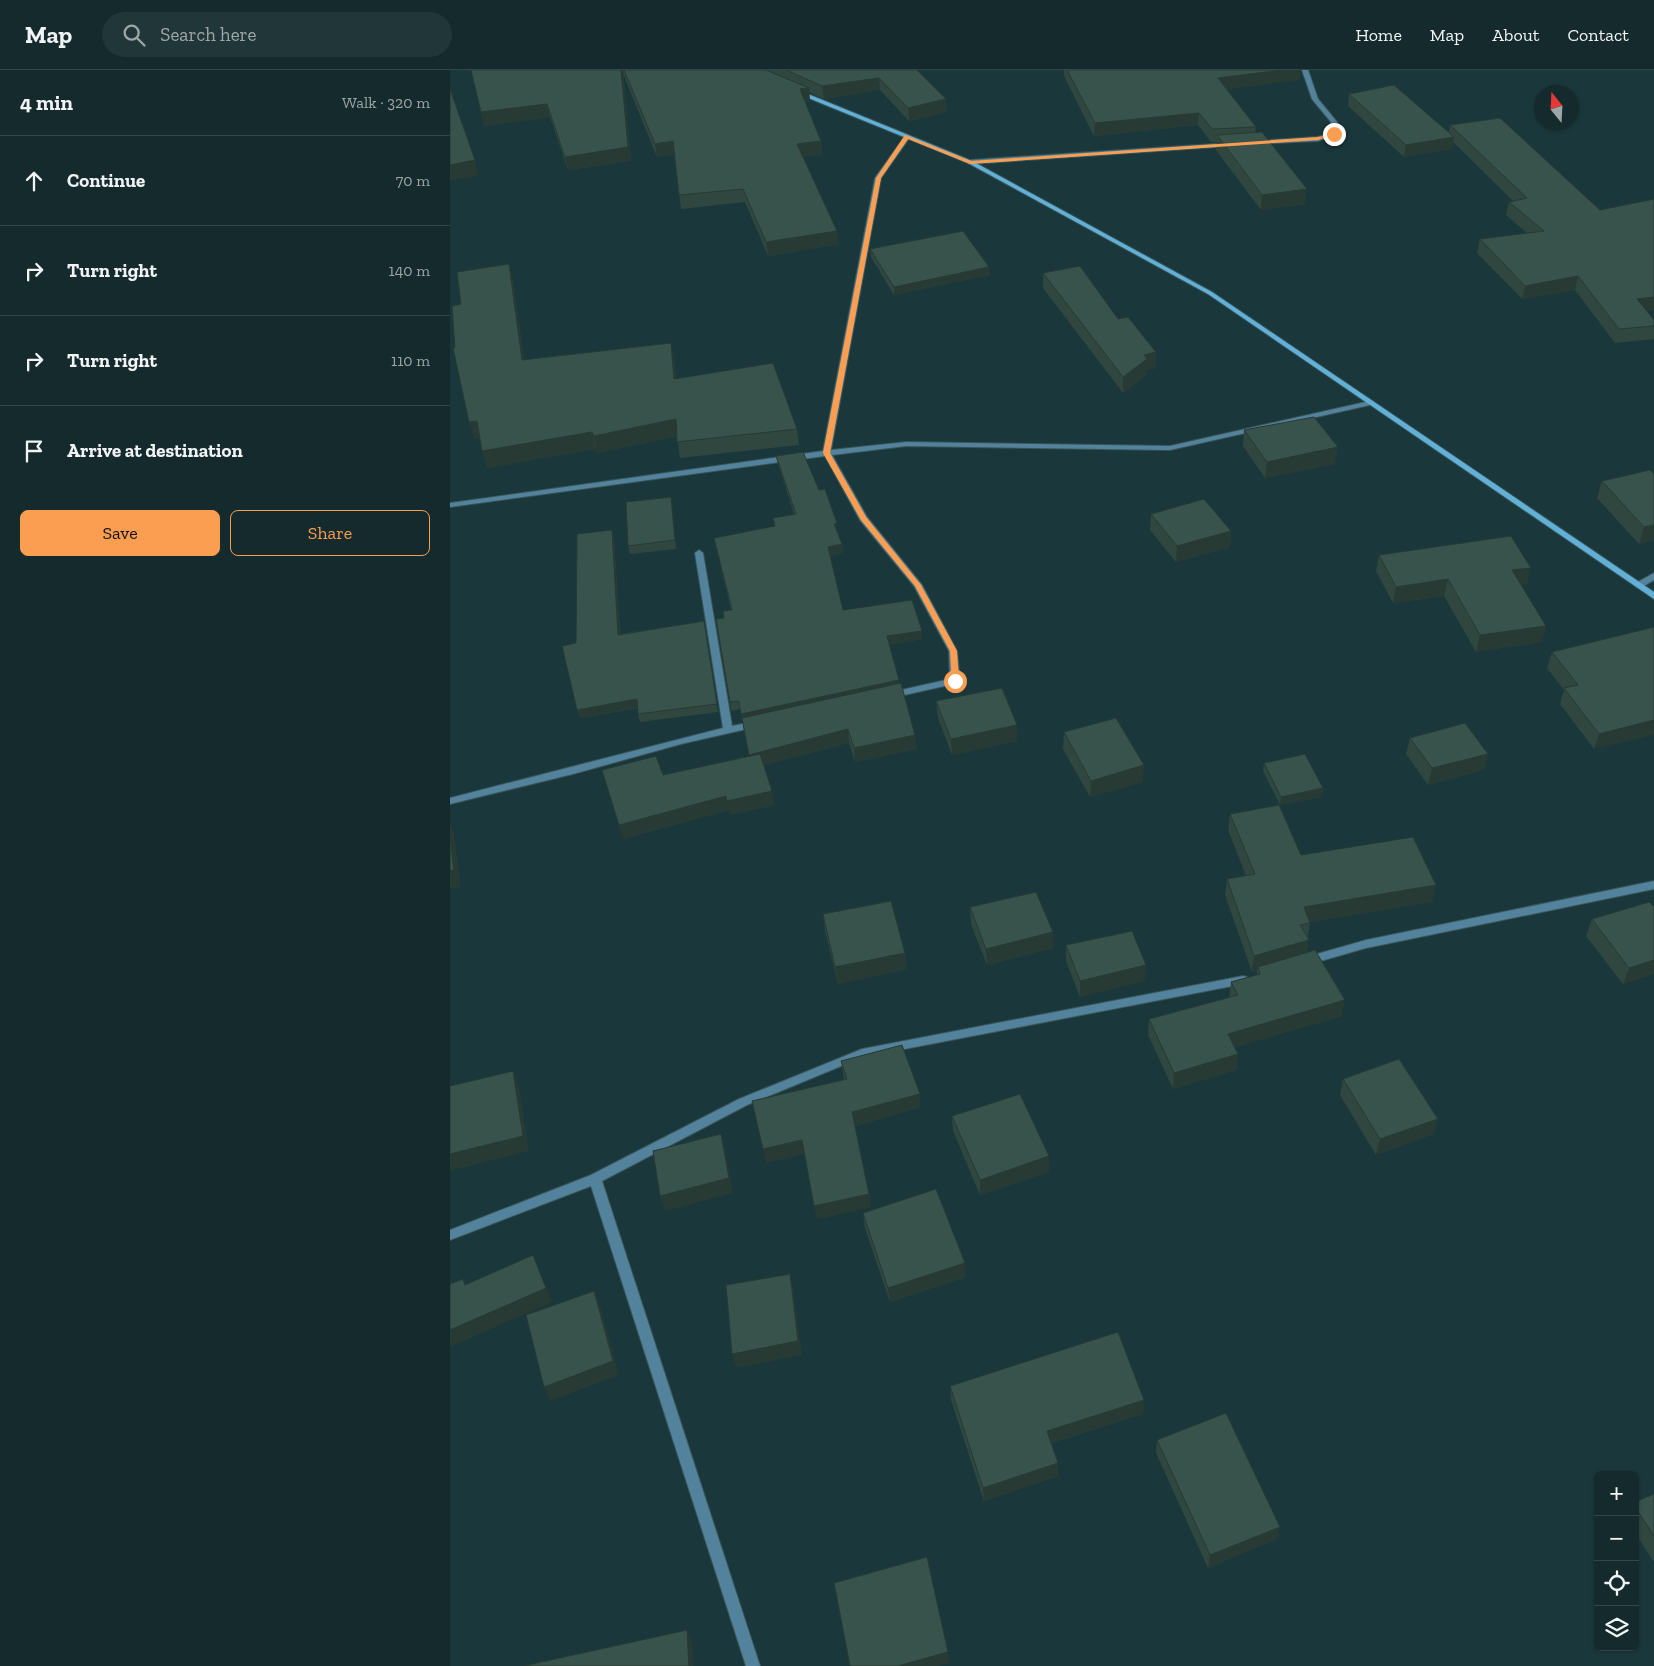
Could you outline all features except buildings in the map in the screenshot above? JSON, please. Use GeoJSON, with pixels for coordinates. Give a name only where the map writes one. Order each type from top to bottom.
{"type":"FeatureCollection","features":[{"type":"Feature","properties":{"kind":"main road"},"geometry":{"type":"LineString","coordinates":[[787,88],[970,162],[1210,293],[1654,596]]}},
{"type":"Feature","properties":{"kind":"street"},"geometry":{"type":"LineString","coordinates":[[1248,143],[1318,139],[1334,134],[1334,122],[1316,100],[1305,70]]}},
{"type":"Feature","properties":{"kind":"street"},"geometry":{"type":"LineString","coordinates":[[879,698],[955,681],[953,651],[918,585],[864,518],[827,453],[878,178],[907,136]]}},
{"type":"Feature","properties":{"kind":"street"},"geometry":{"type":"LineString","coordinates":[[970,162],[1238,144]]}},
{"type":"Feature","properties":{"kind":"street"},"geometry":{"type":"LineString","coordinates":[[450,505],[827,453],[906,444],[1170,448],[1370,402]]}},
{"type":"Feature","properties":{"kind":"street"},"geometry":{"type":"LineString","coordinates":[[699,553],[728,731]]}},
{"type":"Feature","properties":{"kind":"street"},"geometry":{"type":"LineString","coordinates":[[1639,586],[1654,576]]}},
{"type":"Feature","properties":{"kind":"street"},"geometry":{"type":"LineString","coordinates":[[450,800],[766,722]]}},
{"type":"Feature","properties":{"kind":"street"},"geometry":{"type":"LineString","coordinates":[[1293,966],[1366,944],[1654,885]]}},
{"type":"Feature","properties":{"kind":"street"},"geometry":{"type":"LineString","coordinates":[[450,1235],[595,1179],[742,1102],[862,1053],[1239,982],[1257,976]]}},
{"type":"Feature","properties":{"kind":"street"},"geometry":{"type":"LineString","coordinates":[[595,1179],[753,1666]]}},
{"type":"Feature","properties":{"kind":"route"},"geometry":{"type":"LineString","coordinates":[[955,681],[953,651],[918,585],[864,518],[827,453],[878,178],[907,136],[970,162],[1318,139],[1334,134]]}}]}
